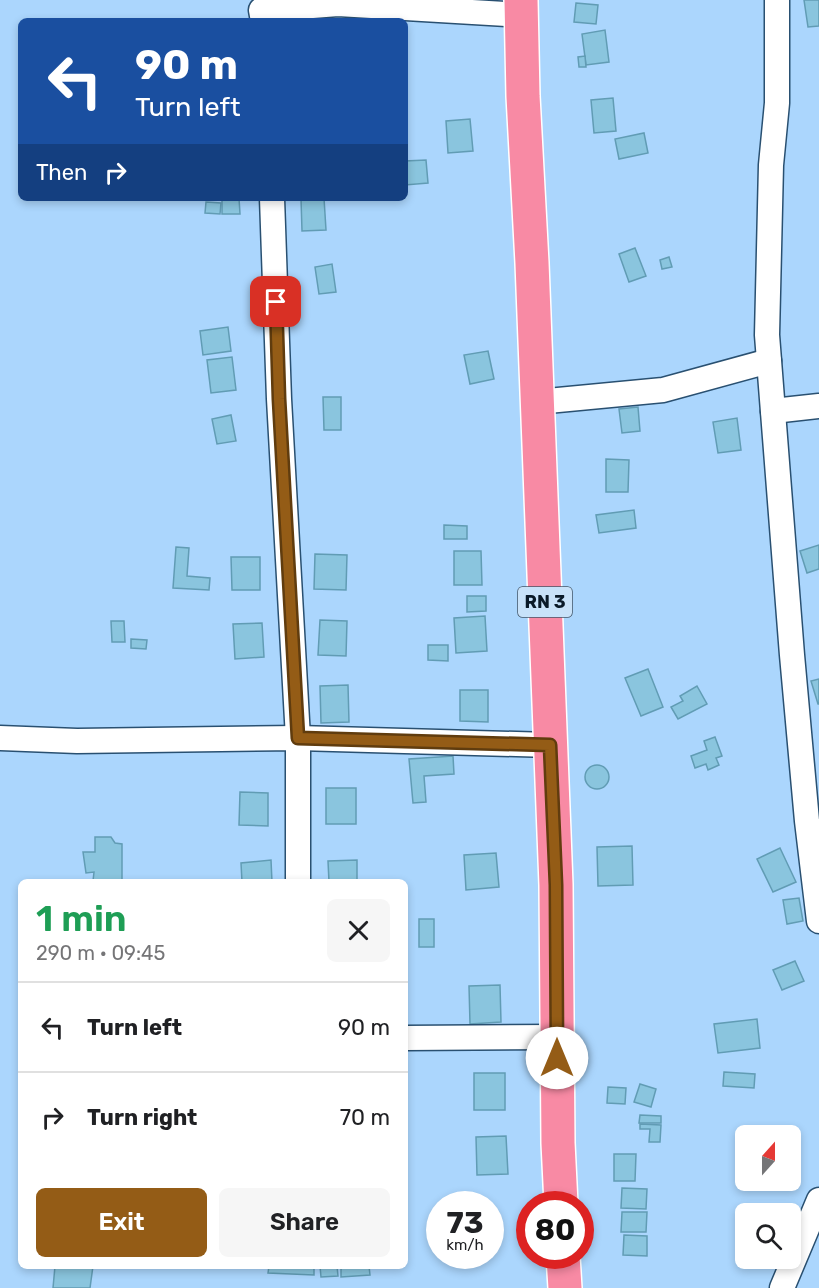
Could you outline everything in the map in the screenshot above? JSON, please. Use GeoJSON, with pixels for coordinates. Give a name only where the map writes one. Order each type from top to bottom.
{"type":"FeatureCollection","features":[{"type":"Feature","properties":{"kind":"highway","name":"RN 3"},"geometry":{"type":"LineString","coordinates":[[521,8],[556,885],[560,1191]]}},
{"type":"Feature","properties":{"kind":"highway"},"geometry":{"type":"LineString","coordinates":[[564,1269],[565,1288]]}},
{"type":"Feature","properties":{"kind":"street"},"geometry":{"type":"LineString","coordinates":[[777,0],[777,103],[771,165],[767,335],[804,785],[819,921]]}},
{"type":"Feature","properties":{"kind":"street"},"geometry":{"type":"LineString","coordinates":[[262,18],[261,10],[338,4],[521,8]]}},
{"type":"Feature","properties":{"kind":"street"},"geometry":{"type":"LineString","coordinates":[[272,201],[279,399],[298,738],[298,879]]}},
{"type":"Feature","properties":{"kind":"street"},"geometry":{"type":"LineString","coordinates":[[537,402],[663,390],[769,362]]}},
{"type":"Feature","properties":{"kind":"street"},"geometry":{"type":"LineString","coordinates":[[773,411],[819,406]]}},
{"type":"Feature","properties":{"kind":"street"},"geometry":{"type":"LineString","coordinates":[[0,738],[77,741],[298,738],[550,745]]}},
{"type":"Feature","properties":{"kind":"street"},"geometry":{"type":"LineString","coordinates":[[408,1038],[557,1037]]}},
{"type":"Feature","properties":{"kind":"street"},"geometry":{"type":"LineString","coordinates":[[782,1288],[819,1200]]}},
{"type":"Feature","properties":{"kind":"building"},"geometry":{"type":"Polygon","coordinates":[[[804,0],[819,0],[819,26],[808,27],[804,0]]]}},
{"type":"Feature","properties":{"kind":"building"},"geometry":{"type":"Polygon","coordinates":[[[576,3],[598,5],[596,24],[574,22],[576,3]]]}},
{"type":"Feature","properties":{"kind":"building"},"geometry":{"type":"Polygon","coordinates":[[[605,30],[609,62],[586,65],[582,34],[605,30]]]}},
{"type":"Feature","properties":{"kind":"building"},"geometry":{"type":"Polygon","coordinates":[[[585,56],[586,67],[579,67],[578,57],[585,56]]]}},
{"type":"Feature","properties":{"kind":"building"},"geometry":{"type":"Polygon","coordinates":[[[613,98],[616,131],[594,133],[591,100],[613,98]]]}},
{"type":"Feature","properties":{"kind":"building"},"geometry":{"type":"Polygon","coordinates":[[[470,119],[473,151],[448,153],[446,121],[470,119]]]}},
{"type":"Feature","properties":{"kind":"building"},"geometry":{"type":"Polygon","coordinates":[[[644,133],[648,153],[619,159],[615,139],[644,133]]]}},
{"type":"Feature","properties":{"kind":"building"},"geometry":{"type":"Polygon","coordinates":[[[426,160],[428,183],[408,185],[408,161],[426,160]]]}},
{"type":"Feature","properties":{"kind":"building"},"geometry":{"type":"Polygon","coordinates":[[[222,201],[239,201],[240,214],[222,214],[222,201]]]}},
{"type":"Feature","properties":{"kind":"building"},"geometry":{"type":"Polygon","coordinates":[[[301,201],[324,201],[326,230],[302,231],[301,201]]]}},
{"type":"Feature","properties":{"kind":"building"},"geometry":{"type":"Polygon","coordinates":[[[206,202],[221,203],[220,214],[205,213],[206,202]]]}},
{"type":"Feature","properties":{"kind":"building"},"geometry":{"type":"Polygon","coordinates":[[[635,248],[646,276],[629,282],[619,254],[635,248]]]}},
{"type":"Feature","properties":{"kind":"building"},"geometry":{"type":"Polygon","coordinates":[[[669,257],[672,267],[662,269],[660,260],[669,257]]]}},
{"type":"Feature","properties":{"kind":"building"},"geometry":{"type":"Polygon","coordinates":[[[332,264],[336,292],[319,294],[315,267],[332,264]]]}},
{"type":"Feature","properties":{"kind":"building"},"geometry":{"type":"Polygon","coordinates":[[[228,327],[231,351],[203,355],[200,331],[228,327]]]}},
{"type":"Feature","properties":{"kind":"building"},"geometry":{"type":"Polygon","coordinates":[[[488,351],[494,379],[470,384],[464,355],[488,351]]]}},
{"type":"Feature","properties":{"kind":"building"},"geometry":{"type":"Polygon","coordinates":[[[232,357],[236,390],[211,393],[207,360],[232,357]]]}},
{"type":"Feature","properties":{"kind":"building"},"geometry":{"type":"Polygon","coordinates":[[[323,397],[341,397],[341,430],[324,430],[323,397]]]}},
{"type":"Feature","properties":{"kind":"building"},"geometry":{"type":"Polygon","coordinates":[[[638,407],[640,431],[622,433],[619,409],[638,407]]]}},
{"type":"Feature","properties":{"kind":"building"},"geometry":{"type":"Polygon","coordinates":[[[231,415],[236,441],[217,444],[212,419],[231,415]]]}},
{"type":"Feature","properties":{"kind":"building"},"geometry":{"type":"Polygon","coordinates":[[[737,418],[741,450],[718,453],[713,422],[737,418]]]}},
{"type":"Feature","properties":{"kind":"building"},"geometry":{"type":"Polygon","coordinates":[[[606,459],[629,460],[628,492],[606,492],[606,459]]]}},
{"type":"Feature","properties":{"kind":"building"},"geometry":{"type":"Polygon","coordinates":[[[634,510],[636,528],[599,533],[596,515],[634,510]]]}},
{"type":"Feature","properties":{"kind":"building"},"geometry":{"type":"Polygon","coordinates":[[[444,525],[467,526],[467,539],[444,539],[444,525]]]}},
{"type":"Feature","properties":{"kind":"building"},"geometry":{"type":"Polygon","coordinates":[[[819,545],[819,569],[807,573],[800,551],[819,545]]]}},
{"type":"Feature","properties":{"kind":"building"},"geometry":{"type":"Polygon","coordinates":[[[176,547],[189,548],[187,576],[210,578],[209,590],[173,588],[176,547]]]}},
{"type":"Feature","properties":{"kind":"building"},"geometry":{"type":"Polygon","coordinates":[[[454,551],[481,551],[482,585],[454,585],[454,551]]]}},
{"type":"Feature","properties":{"kind":"building"},"geometry":{"type":"Polygon","coordinates":[[[315,554],[347,555],[346,590],[314,589],[315,554]]]}},
{"type":"Feature","properties":{"kind":"building"},"geometry":{"type":"Polygon","coordinates":[[[231,557],[260,557],[260,590],[232,590],[231,557]]]}},
{"type":"Feature","properties":{"kind":"building"},"geometry":{"type":"Polygon","coordinates":[[[467,596],[486,596],[486,611],[467,612],[467,596]]]}},
{"type":"Feature","properties":{"kind":"building"},"geometry":{"type":"Polygon","coordinates":[[[485,616],[487,651],[456,653],[454,618],[485,616]]]}},
{"type":"Feature","properties":{"kind":"building"},"geometry":{"type":"Polygon","coordinates":[[[320,620],[347,621],[346,656],[318,655],[320,620]]]}},
{"type":"Feature","properties":{"kind":"building"},"geometry":{"type":"Polygon","coordinates":[[[111,621],[124,621],[125,642],[112,642],[111,621]]]}},
{"type":"Feature","properties":{"kind":"building"},"geometry":{"type":"Polygon","coordinates":[[[262,623],[264,657],[235,659],[233,624],[262,623]]]}},
{"type":"Feature","properties":{"kind":"building"},"geometry":{"type":"Polygon","coordinates":[[[131,639],[147,640],[146,649],[131,648],[131,639]]]}},
{"type":"Feature","properties":{"kind":"building"},"geometry":{"type":"Polygon","coordinates":[[[428,645],[448,645],[448,661],[428,660],[428,645]]]}},
{"type":"Feature","properties":{"kind":"building"},"geometry":{"type":"Polygon","coordinates":[[[648,669],[663,707],[641,716],[625,678],[648,669]]]}},
{"type":"Feature","properties":{"kind":"building"},"geometry":{"type":"Polygon","coordinates":[[[819,679],[819,704],[818,704],[811,681],[819,679]]]}},
{"type":"Feature","properties":{"kind":"building"},"geometry":{"type":"Polygon","coordinates":[[[348,685],[349,722],[321,723],[320,686],[348,685]]]}},
{"type":"Feature","properties":{"kind":"building"},"geometry":{"type":"Polygon","coordinates":[[[697,686],[707,704],[678,719],[671,707],[683,701],[680,696],[697,686]]]}},
{"type":"Feature","properties":{"kind":"building"},"geometry":{"type":"Polygon","coordinates":[[[460,690],[488,690],[488,722],[460,721],[460,690]]]}},
{"type":"Feature","properties":{"kind":"building"},"geometry":{"type":"Polygon","coordinates":[[[715,737],[722,756],[716,758],[719,765],[708,770],[706,764],[695,768],[691,756],[707,750],[704,741],[715,737]]]}},
{"type":"Feature","properties":{"kind":"building"},"geometry":{"type":"Polygon","coordinates":[[[453,756],[454,774],[424,776],[426,802],[413,803],[409,759],[453,756]]]}},
{"type":"Feature","properties":{"kind":"building"},"geometry":{"type":"Polygon","coordinates":[[[597,765],[605,769],[609,777],[605,785],[597,789],[589,785],[585,777],[589,769],[597,765]]]}},
{"type":"Feature","properties":{"kind":"building"},"geometry":{"type":"Polygon","coordinates":[[[326,788],[356,788],[356,824],[326,824],[326,788]]]}},
{"type":"Feature","properties":{"kind":"building"},"geometry":{"type":"Polygon","coordinates":[[[240,792],[268,793],[268,826],[239,825],[240,792]]]}},
{"type":"Feature","properties":{"kind":"building"},"geometry":{"type":"Polygon","coordinates":[[[95,837],[111,837],[115,843],[122,844],[122,879],[93,879],[94,872],[86,873],[83,852],[95,852],[95,837]]]}},
{"type":"Feature","properties":{"kind":"building"},"geometry":{"type":"Polygon","coordinates":[[[632,846],[633,885],[598,886],[597,847],[632,846]]]}},
{"type":"Feature","properties":{"kind":"building"},"geometry":{"type":"Polygon","coordinates":[[[780,848],[796,882],[773,892],[757,859],[780,848]]]}},
{"type":"Feature","properties":{"kind":"building"},"geometry":{"type":"Polygon","coordinates":[[[496,853],[499,887],[466,890],[464,855],[496,853]]]}},
{"type":"Feature","properties":{"kind":"building"},"geometry":{"type":"Polygon","coordinates":[[[271,860],[272,879],[242,879],[241,863],[271,860]]]}},
{"type":"Feature","properties":{"kind":"building"},"geometry":{"type":"Polygon","coordinates":[[[357,860],[357,879],[329,879],[328,861],[357,860]]]}},
{"type":"Feature","properties":{"kind":"building"},"geometry":{"type":"Polygon","coordinates":[[[799,898],[803,921],[787,924],[783,900],[799,898]]]}},
{"type":"Feature","properties":{"kind":"building"},"geometry":{"type":"Polygon","coordinates":[[[419,919],[434,919],[434,947],[419,947],[419,919]]]}},
{"type":"Feature","properties":{"kind":"building"},"geometry":{"type":"Polygon","coordinates":[[[795,961],[804,981],[782,990],[773,970],[795,961]]]}},
{"type":"Feature","properties":{"kind":"building"},"geometry":{"type":"Polygon","coordinates":[[[500,985],[501,1022],[470,1024],[469,986],[500,985]]]}},
{"type":"Feature","properties":{"kind":"building"},"geometry":{"type":"Polygon","coordinates":[[[757,1019],[760,1048],[718,1053],[714,1024],[757,1019]]]}},
{"type":"Feature","properties":{"kind":"building"},"geometry":{"type":"Polygon","coordinates":[[[724,1072],[755,1074],[754,1088],[723,1086],[724,1072]]]}},
{"type":"Feature","properties":{"kind":"building"},"geometry":{"type":"Polygon","coordinates":[[[474,1073],[505,1073],[505,1110],[474,1110],[474,1073]]]}},
{"type":"Feature","properties":{"kind":"building"},"geometry":{"type":"Polygon","coordinates":[[[640,1084],[656,1089],[651,1107],[634,1102],[640,1084]]]}},
{"type":"Feature","properties":{"kind":"building"},"geometry":{"type":"Polygon","coordinates":[[[608,1087],[626,1088],[625,1104],[607,1103],[608,1087]]]}},
{"type":"Feature","properties":{"kind":"building"},"geometry":{"type":"Polygon","coordinates":[[[640,1115],[661,1116],[661,1123],[639,1123],[640,1115]]]}},
{"type":"Feature","properties":{"kind":"building"},"geometry":{"type":"Polygon","coordinates":[[[640,1124],[661,1125],[660,1142],[649,1142],[650,1129],[640,1129],[640,1124]]]}},
{"type":"Feature","properties":{"kind":"building"},"geometry":{"type":"Polygon","coordinates":[[[506,1136],[508,1174],[477,1175],[476,1137],[506,1136]]]}},
{"type":"Feature","properties":{"kind":"building"},"geometry":{"type":"Polygon","coordinates":[[[614,1154],[636,1154],[635,1181],[614,1181],[614,1154]]]}},
{"type":"Feature","properties":{"kind":"building"},"geometry":{"type":"Polygon","coordinates":[[[622,1188],[647,1189],[646,1209],[621,1208],[622,1188]]]}},
{"type":"Feature","properties":{"kind":"building"},"geometry":{"type":"Polygon","coordinates":[[[622,1212],[647,1212],[646,1232],[621,1232],[622,1212]]]}},
{"type":"Feature","properties":{"kind":"building"},"geometry":{"type":"Polygon","coordinates":[[[624,1235],[647,1236],[647,1256],[623,1255],[624,1235]]]}},
{"type":"Feature","properties":{"kind":"building"},"geometry":{"type":"Polygon","coordinates":[[[55,1269],[93,1269],[90,1288],[53,1288],[55,1269]]]}},
{"type":"Feature","properties":{"kind":"building"},"geometry":{"type":"Polygon","coordinates":[[[269,1269],[314,1269],[314,1275],[268,1273],[269,1269]]]}},
{"type":"Feature","properties":{"kind":"building"},"geometry":{"type":"Polygon","coordinates":[[[320,1269],[337,1269],[338,1276],[321,1277],[320,1269]]]}},
{"type":"Feature","properties":{"kind":"building"},"geometry":{"type":"Polygon","coordinates":[[[341,1269],[369,1269],[370,1275],[341,1277],[341,1269]]]}},
{"type":"Feature","properties":{"kind":"route"},"geometry":{"type":"LineString","coordinates":[[276,302],[279,399],[298,738],[550,745],[556,885],[557,1058]]}}]}
